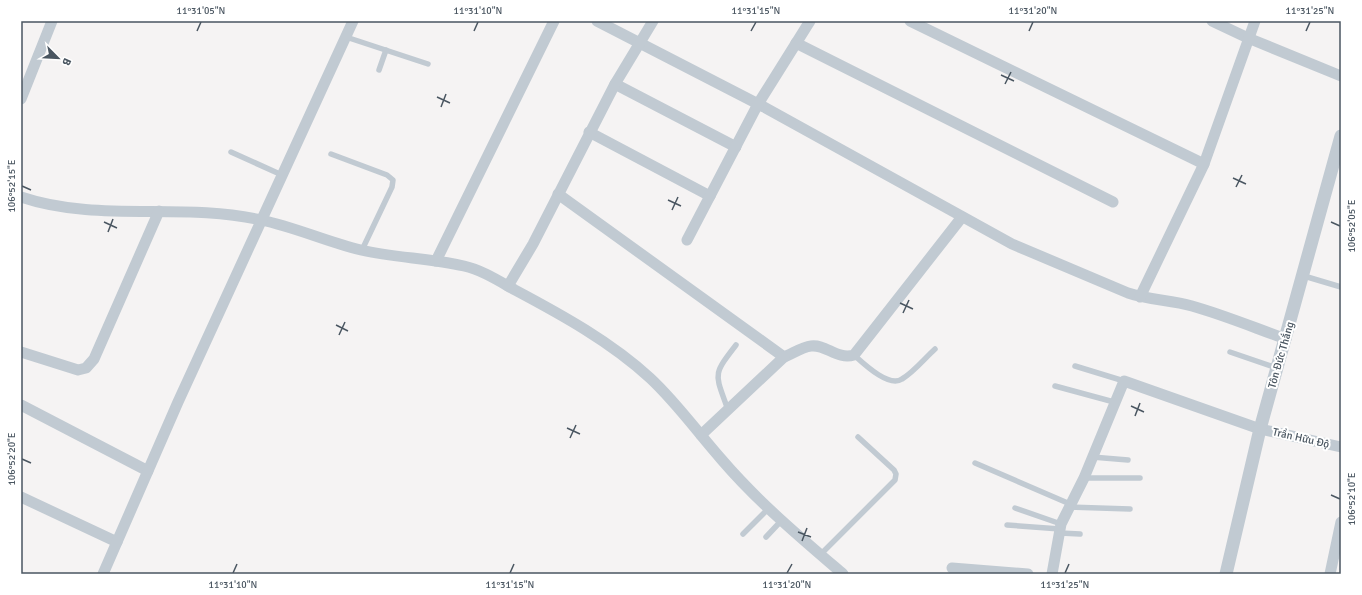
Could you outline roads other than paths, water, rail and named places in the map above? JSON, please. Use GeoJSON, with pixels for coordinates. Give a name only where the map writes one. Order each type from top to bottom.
{"type":"FeatureCollection","features":[{"type":"Feature","properties":{"kind":"street"},"geometry":{"type":"LineString","coordinates":[[21,99],[52,21]]}},
{"type":"Feature","properties":{"kind":"street"},"geometry":{"type":"LineString","coordinates":[[103,574],[261,220],[353,21]]}},
{"type":"Feature","properties":{"kind":"street"},"geometry":{"type":"LineString","coordinates":[[436,261],[554,21]]}},
{"type":"Feature","properties":{"kind":"street"},"geometry":{"type":"LineString","coordinates":[[597,21],[758,104],[1012,244],[1140,297],[1171,300],[1193,306],[1286,339]]}},
{"type":"Feature","properties":{"kind":"street"},"geometry":{"type":"LineString","coordinates":[[508,286],[533,244],[589,132],[615,84],[653,21]]}},
{"type":"Feature","properties":{"kind":"street"},"geometry":{"type":"LineString","coordinates":[[687,240],[758,104],[810,21]]}},
{"type":"Feature","properties":{"kind":"street"},"geometry":{"type":"LineString","coordinates":[[910,21],[1204,164]]}},
{"type":"Feature","properties":{"kind":"street"},"geometry":{"type":"LineString","coordinates":[[1212,21],[1248,38],[1341,76]]}},
{"type":"Feature","properties":{"kind":"street"},"geometry":{"type":"LineString","coordinates":[[1140,297],[1204,164],[1255,21]]}},
{"type":"Feature","properties":{"kind":"street"},"geometry":{"type":"LineString","coordinates":[[796,43],[1113,202]]}},
{"type":"Feature","properties":{"kind":"street"},"geometry":{"type":"LineString","coordinates":[[615,84],[736,147]]}},
{"type":"Feature","properties":{"kind":"street"},"geometry":{"type":"LineString","coordinates":[[589,132],[710,196]]}},
{"type":"Feature","properties":{"kind":"street","name":"Tôn Đức Thắng"},"geometry":{"type":"LineString","coordinates":[[1226,574],[1260,429],[1304,276],[1341,136]]}},
{"type":"Feature","properties":{"kind":"street"},"geometry":{"type":"LineString","coordinates":[[558,194],[784,357]]}},
{"type":"Feature","properties":{"kind":"street"},"geometry":{"type":"LineString","coordinates":[[21,197],[56,206],[93,210],[208,212],[261,220],[362,250],[466,266],[486,274],[565,317],[627,359],[677,405],[722,461],[781,521],[843,574]]}},
{"type":"Feature","properties":{"kind":"street"},"geometry":{"type":"LineString","coordinates":[[21,352],[78,370],[86,368],[94,359],[159,211]]}},
{"type":"Feature","properties":{"kind":"street"},"geometry":{"type":"LineString","coordinates":[[701,435],[784,357],[810,346],[816,346],[839,356],[854,356],[962,217]]}},
{"type":"Feature","properties":{"kind":"street"},"geometry":{"type":"LineString","coordinates":[[1052,574],[1060,529],[1069,505],[1084,478],[1114,402],[1124,381]]}},
{"type":"Feature","properties":{"kind":"street","name":"Trần Hữu Độ"},"geometry":{"type":"LineString","coordinates":[[1124,381],[1260,429],[1341,447]]}},
{"type":"Feature","properties":{"kind":"street"},"geometry":{"type":"LineString","coordinates":[[21,405],[148,471]]}},
{"type":"Feature","properties":{"kind":"street"},"geometry":{"type":"LineString","coordinates":[[21,497],[117,542]]}},
{"type":"Feature","properties":{"kind":"street"},"geometry":{"type":"LineString","coordinates":[[1330,574],[1341,522]]}},
{"type":"Feature","properties":{"kind":"street"},"geometry":{"type":"LineString","coordinates":[[952,568],[1028,574]]}},
{"type":"Feature","properties":{"kind":"lane"},"geometry":{"type":"LineString","coordinates":[[346,37],[428,64]]}},
{"type":"Feature","properties":{"kind":"lane"},"geometry":{"type":"LineString","coordinates":[[379,70],[386,50]]}},
{"type":"Feature","properties":{"kind":"lane"},"geometry":{"type":"LineString","coordinates":[[231,152],[282,175]]}},
{"type":"Feature","properties":{"kind":"lane"},"geometry":{"type":"LineString","coordinates":[[330,154],[387,175],[392,180],[392,187],[362,250]]}},
{"type":"Feature","properties":{"kind":"lane"},"geometry":{"type":"LineString","coordinates":[[1304,276],[1341,287]]}},
{"type":"Feature","properties":{"kind":"lane"},"geometry":{"type":"LineString","coordinates":[[728,410],[717,380],[717,374],[721,365],[736,345]]}},
{"type":"Feature","properties":{"kind":"lane"},"geometry":{"type":"LineString","coordinates":[[854,356],[874,372],[891,381],[901,380],[934,349]]}},
{"type":"Feature","properties":{"kind":"lane"},"geometry":{"type":"LineString","coordinates":[[1230,352],[1278,368]]}},
{"type":"Feature","properties":{"kind":"lane"},"geometry":{"type":"LineString","coordinates":[[1075,366],[1124,381]]}},
{"type":"Feature","properties":{"kind":"lane"},"geometry":{"type":"LineString","coordinates":[[1055,386],[1114,402]]}},
{"type":"Feature","properties":{"kind":"lane"},"geometry":{"type":"LineString","coordinates":[[820,555],[895,480],[896,474],[894,470],[858,437]]}},
{"type":"Feature","properties":{"kind":"lane"},"geometry":{"type":"LineString","coordinates":[[1092,457],[1128,460]]}},
{"type":"Feature","properties":{"kind":"lane"},"geometry":{"type":"LineString","coordinates":[[975,463],[1069,505],[1130,509]]}},
{"type":"Feature","properties":{"kind":"lane"},"geometry":{"type":"LineString","coordinates":[[1084,478],[1140,478]]}},
{"type":"Feature","properties":{"kind":"lane"},"geometry":{"type":"LineString","coordinates":[[743,534],[769,508]]}},
{"type":"Feature","properties":{"kind":"lane"},"geometry":{"type":"LineString","coordinates":[[1015,508],[1060,529]]}},
{"type":"Feature","properties":{"kind":"lane"},"geometry":{"type":"LineString","coordinates":[[766,537],[781,521]]}},
{"type":"Feature","properties":{"kind":"lane"},"geometry":{"type":"LineString","coordinates":[[1007,525],[1060,529],[1080,534]]}}]}
